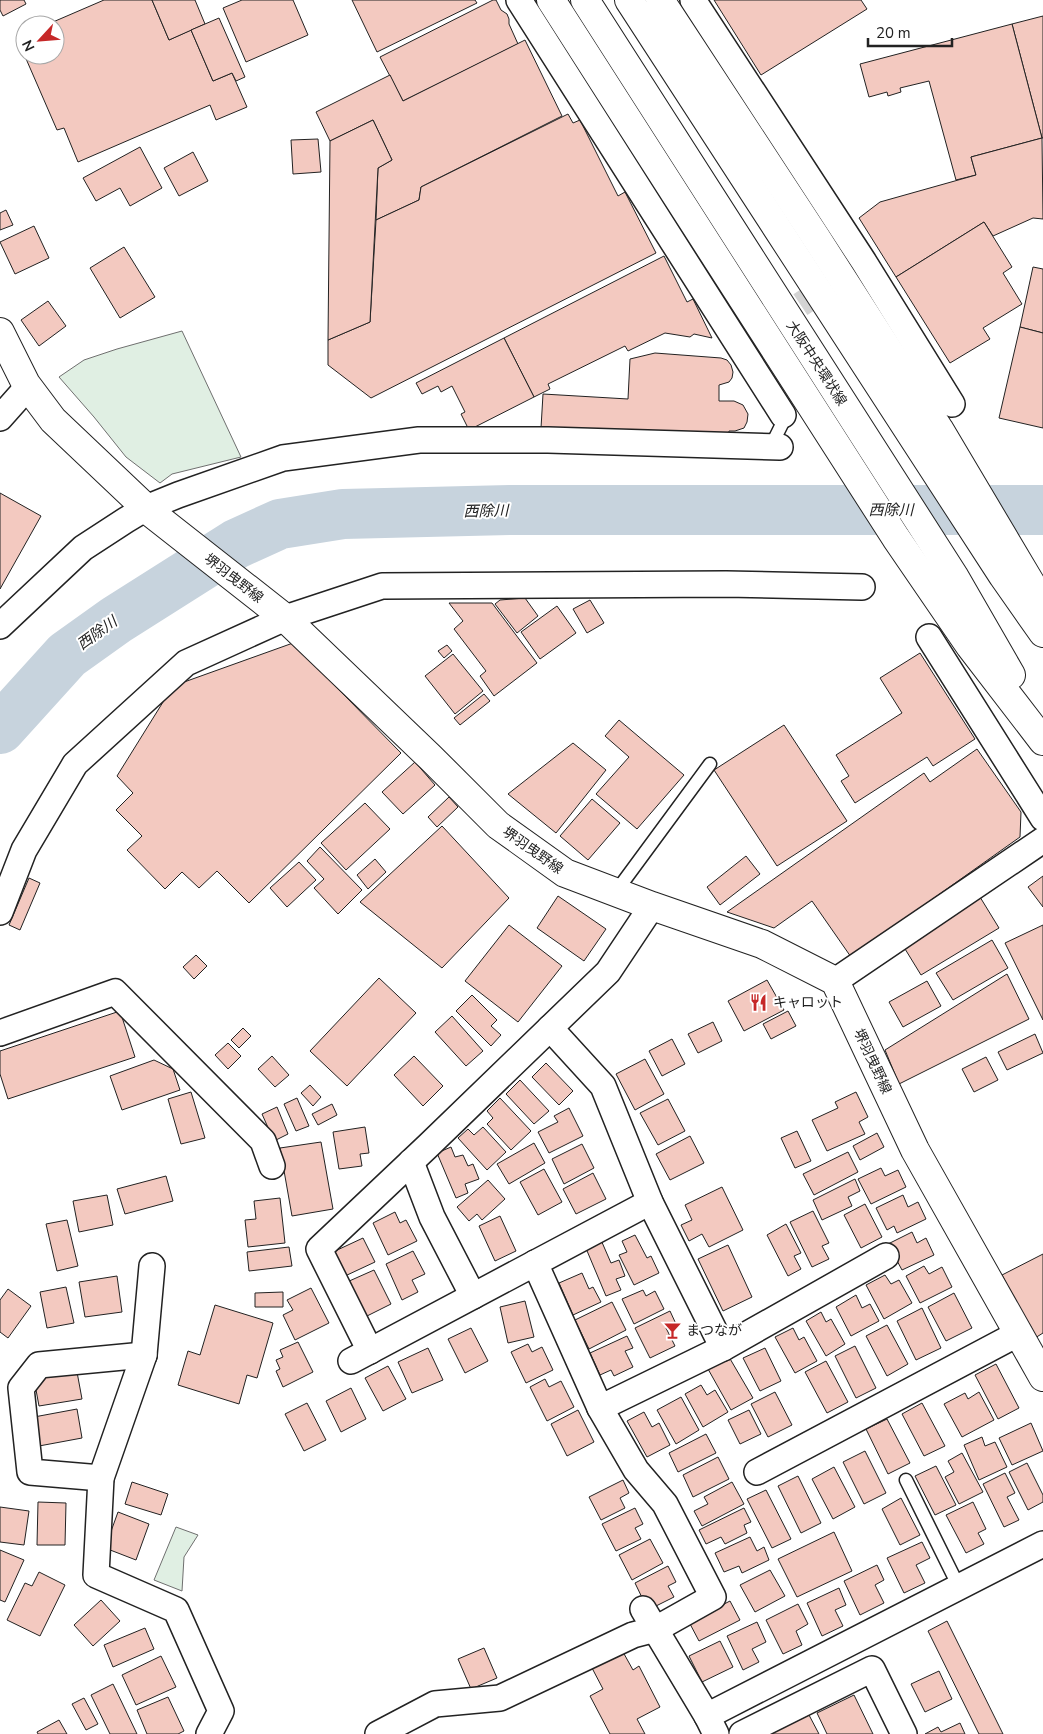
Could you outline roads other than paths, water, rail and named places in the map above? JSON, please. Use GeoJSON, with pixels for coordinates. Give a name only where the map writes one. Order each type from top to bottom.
{"type":"FeatureCollection","features":[{"type":"Feature","properties":{"kind":"main road"},"geometry":{"type":"LineString","coordinates":[[551,0],[847,462],[923,577],[970,646],[1043,741]]}},
{"type":"Feature","properties":{"kind":"main road","name":"大阪中央環状線"},"geometry":{"type":"LineString","coordinates":[[585,0],[954,576],[1043,731]]}},
{"type":"Feature","properties":{"kind":"main road"},"geometry":{"type":"LineString","coordinates":[[629,0],[927,460],[1014,575],[1043,604]]}},
{"type":"Feature","properties":{"kind":"main road"},"geometry":{"type":"LineString","coordinates":[[660,0],[815,236],[957,459],[1043,634]]}},
{"type":"Feature","properties":{"kind":"main road","name":"堺羽曳野線"},"geometry":{"type":"LineString","coordinates":[[0,332],[26,384],[53,420],[153,514],[278,613],[430,757],[498,825],[565,873],[652,906],[762,944],[835,981],[915,1150],[1043,1376]]}},
{"type":"Feature","properties":{"kind":"street"},"geometry":{"type":"LineString","coordinates":[[519,0],[781,411]]}},
{"type":"Feature","properties":{"kind":"street"},"geometry":{"type":"LineString","coordinates":[[693,0],[864,262],[952,404]]}},
{"type":"Feature","properties":{"kind":"street"},"geometry":{"type":"LineString","coordinates":[[0,418],[24,391],[26,384]]}},
{"type":"Feature","properties":{"kind":"street"},"geometry":{"type":"LineString","coordinates":[[0,626],[83,548],[153,514],[178,495],[283,458],[419,440],[548,440],[776,447]]}},
{"type":"Feature","properties":{"kind":"street"},"geometry":{"type":"LineString","coordinates":[[0,912],[24,850],[75,764],[186,664],[278,613],[382,586],[726,584],[862,587]]}},
{"type":"Feature","properties":{"kind":"street"},"geometry":{"type":"LineString","coordinates":[[929,637],[1043,818]]}},
{"type":"Feature","properties":{"kind":"street"},"geometry":{"type":"LineString","coordinates":[[835,981],[1043,840]]}},
{"type":"Feature","properties":{"kind":"street"},"geometry":{"type":"LineString","coordinates":[[650,1202],[361,1356],[318,1249],[608,972],[652,906]]}},
{"type":"Feature","properties":{"kind":"street"},"geometry":{"type":"LineString","coordinates":[[0,1033],[115,992],[263,1141],[272,1166]]}},
{"type":"Feature","properties":{"kind":"street"},"geometry":{"type":"LineString","coordinates":[[550,1028],[603,1086],[650,1202],[723,1348]]}},
{"type":"Feature","properties":{"kind":"street"},"geometry":{"type":"LineString","coordinates":[[411,1162],[432,1217],[473,1296]]}},
{"type":"Feature","properties":{"kind":"street"},"geometry":{"type":"LineString","coordinates":[[600,1408],[723,1348],[886,1256]]}},
{"type":"Feature","properties":{"kind":"street"},"geometry":{"type":"LineString","coordinates":[[378,1734],[435,1704],[500,1698],[633,1635],[650,1619],[712,1597],[665,1504],[636,1470],[600,1408],[535,1263]]}},
{"type":"Feature","properties":{"kind":"street"},"geometry":{"type":"LineString","coordinates":[[152,1266],[144,1355],[101,1478],[96,1575],[176,1610],[221,1711],[209,1734]]}},
{"type":"Feature","properties":{"kind":"street"},"geometry":{"type":"LineString","coordinates":[[757,1472],[1018,1333]]}},
{"type":"Feature","properties":{"kind":"street"},"geometry":{"type":"LineString","coordinates":[[101,1478],[30,1472],[21,1388],[39,1365],[144,1355]]}},
{"type":"Feature","properties":{"kind":"street"},"geometry":{"type":"LineString","coordinates":[[650,1619],[711,1725],[959,1586],[1043,1544]]}},
{"type":"Feature","properties":{"kind":"street"},"geometry":{"type":"LineString","coordinates":[[742,1734],[872,1669],[904,1734]]}},
{"type":"Feature","properties":{"kind":"lane"},"geometry":{"type":"LineString","coordinates":[[776,447],[782,424],[774,410],[781,411]]}},
{"type":"Feature","properties":{"kind":"lane"},"geometry":{"type":"LineString","coordinates":[[615,892],[710,764]]}},
{"type":"Feature","properties":{"kind":"lane"},"geometry":{"type":"LineString","coordinates":[[906,1480],[959,1586]]}},
{"type":"Feature","properties":{"kind":"waterway","name":"西除川"},"geometry":{"type":"LineString","coordinates":[[0,729],[67,655],[116,620],[236,544],[280,524],[343,514],[510,510],[1043,510]]}},
{"type":"Feature","properties":{"kind":"tunnel"},"geometry":{"type":"LineString","coordinates":[[739,346],[864,262]]}},
{"type":"Feature","properties":{"kind":"place","name":"キャロット"},"geometry":{"type":"Point","coordinates":[759,1002]}},
{"type":"Feature","properties":{"kind":"place","name":"まつなが"},"geometry":{"type":"Point","coordinates":[672,1330]}}]}
